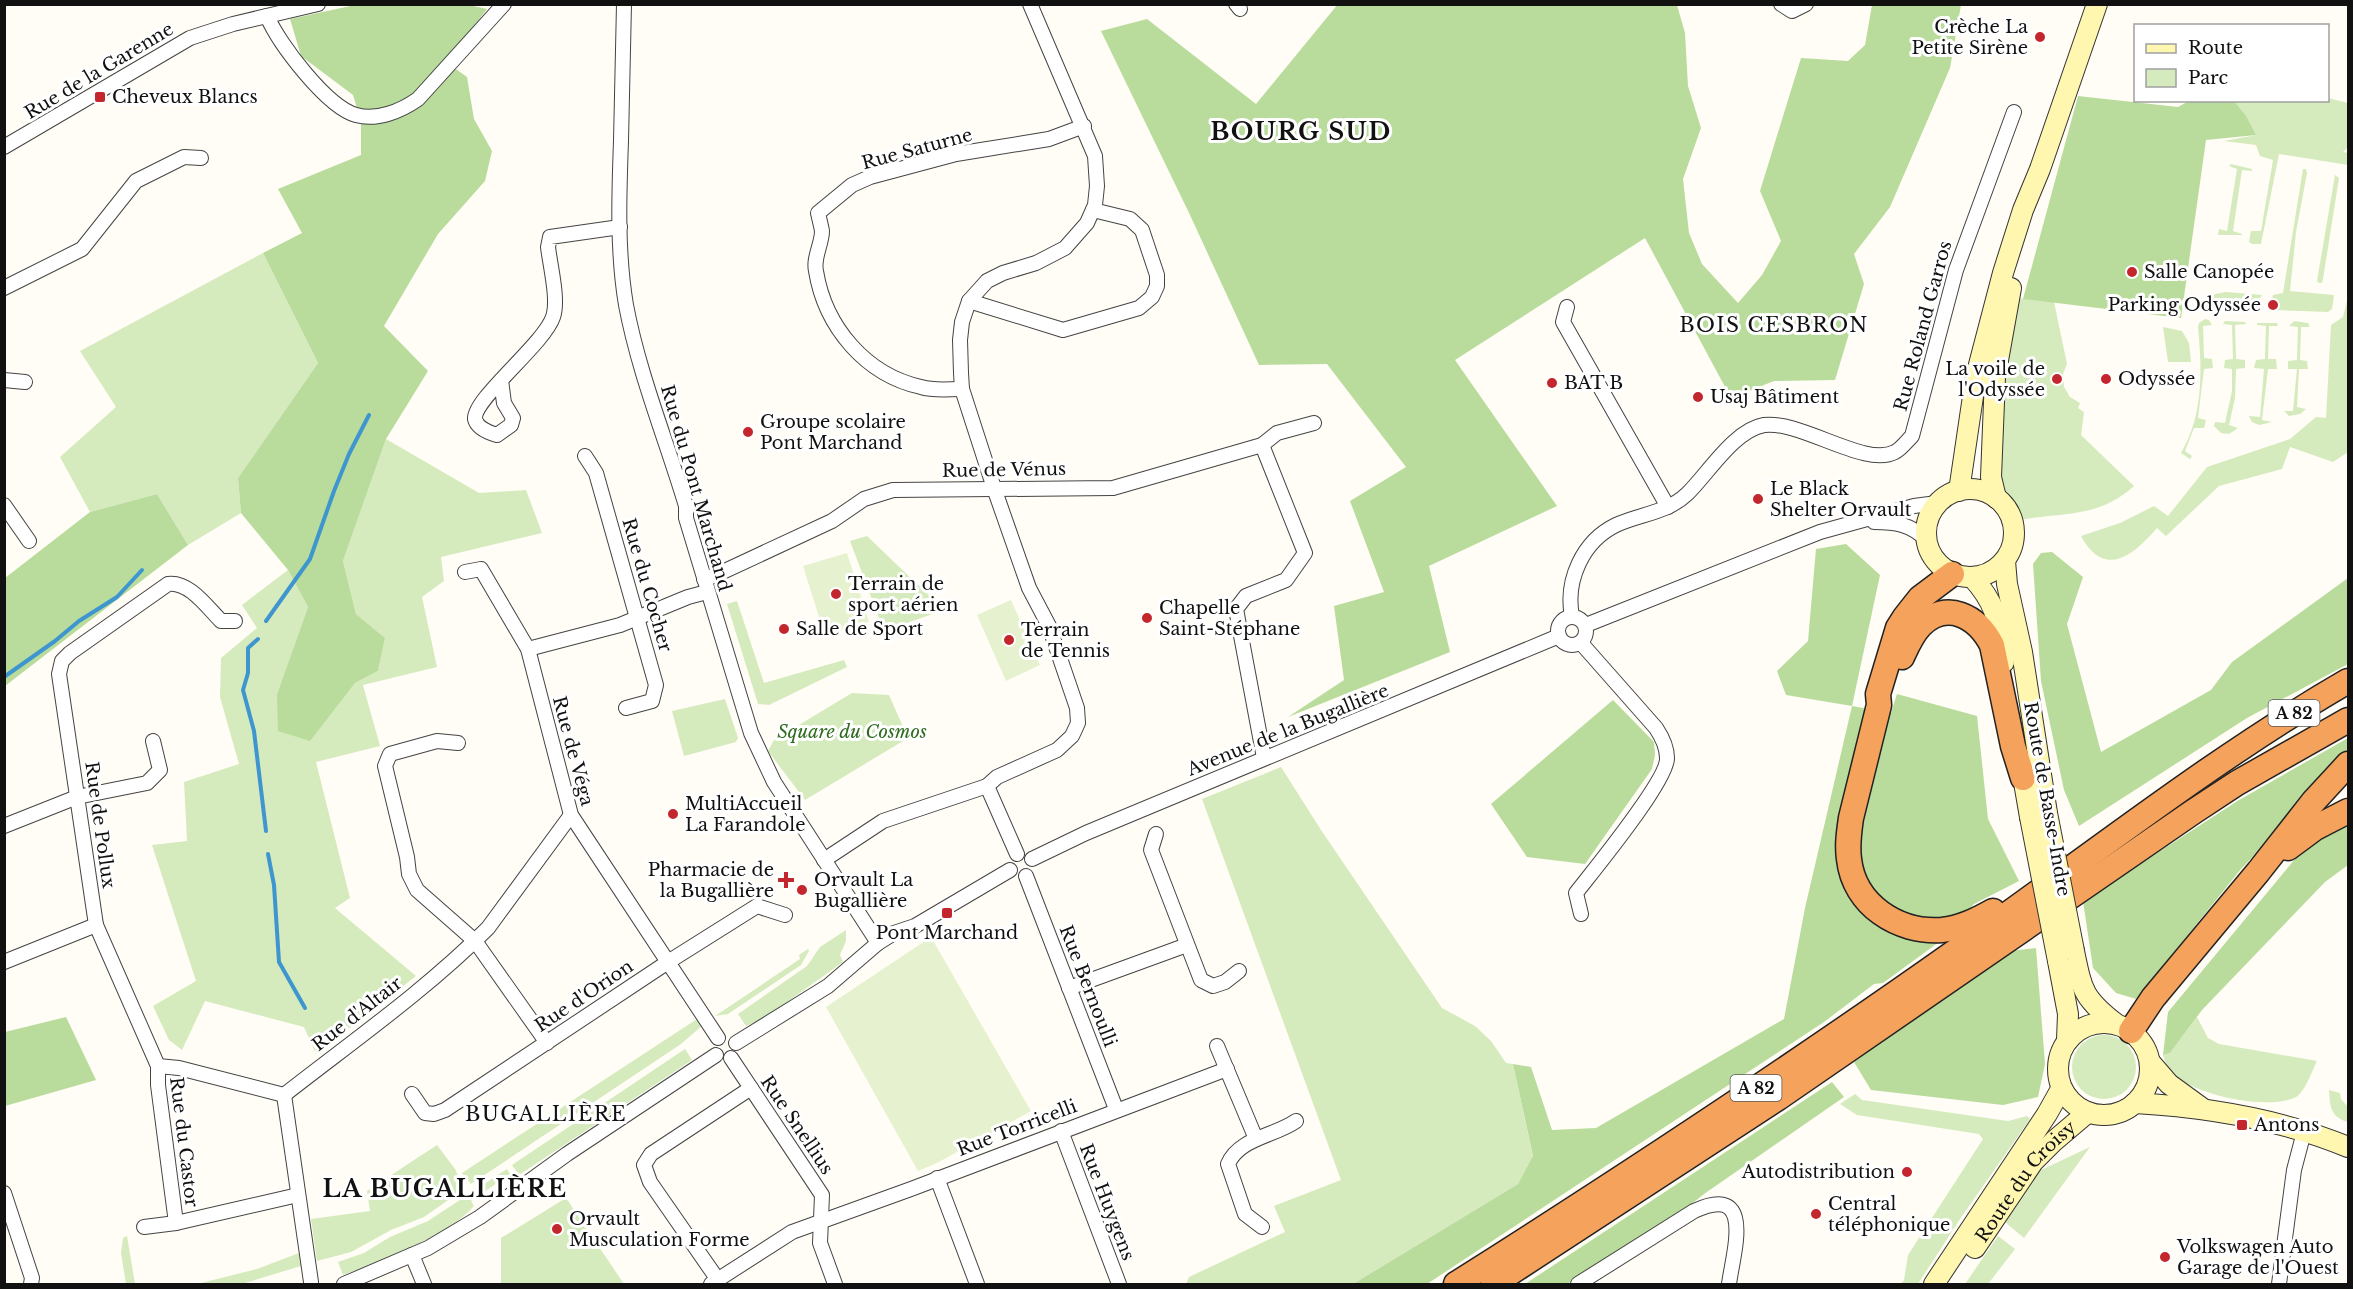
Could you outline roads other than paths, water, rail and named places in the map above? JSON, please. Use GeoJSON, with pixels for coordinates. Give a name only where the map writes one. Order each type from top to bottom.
{"type":"FeatureCollection","features":[{"type":"Feature","properties":{"kind":"highway"},"geometry":{"type":"LineString","coordinates":[[1962,575],[1920,598],[1898,628],[1878,694],[1879,705],[1852,810],[1848,837],[1851,870],[1857,887],[1871,906],[1892,920],[1911,928],[1943,930],[1972,922],[2029,888],[2052,883]]}},
{"type":"Feature","properties":{"kind":"highway"},"geometry":{"type":"LineString","coordinates":[[1879,705],[1887,697],[1906,649],[1920,626],[1931,618],[1948,612],[1966,616],[1986,632],[1992,645],[2013,746],[2023,778]]}},
{"type":"Feature","properties":{"kind":"highway","name":"A 82"},"geometry":{"type":"LineString","coordinates":[[1456,1284],[1717,1115],[1956,951],[2240,748],[2349,681]]}},
{"type":"Feature","properties":{"kind":"highway","name":"A 82"},"geometry":{"type":"LineString","coordinates":[[1493,1284],[1787,1091],[2237,783],[2349,720]]}},
{"type":"Feature","properties":{"kind":"highway"},"geometry":{"type":"LineString","coordinates":[[2123,1027],[2153,998],[2313,802],[2349,764]]}},
{"type":"Feature","properties":{"kind":"highway"},"geometry":{"type":"LineString","coordinates":[[2258,872],[2314,828],[2349,811]]}},
{"type":"Feature","properties":{"kind":"main road"},"geometry":{"type":"LineString","coordinates":[[1959,491],[1976,376],[1985,336],[2023,210],[2040,169],[2097,4]]}},
{"type":"Feature","properties":{"kind":"main road"},"geometry":{"type":"LineString","coordinates":[[1996,498],[1990,477],[1995,377],[2016,266],[2032,212],[2040,169]]}},
{"type":"Feature","properties":{"kind":"main road"},"geometry":{"type":"LineString","coordinates":[[1976,490],[1996,498],[2009,512],[2014,526],[2014,543],[2006,561],[1986,574],[1962,575],[1938,563],[1931,553],[1927,540],[1928,524],[1936,503],[1959,491],[1976,490]]}},
{"type":"Feature","properties":{"kind":"main road","name":"Route de Basse-Indre"},"geometry":{"type":"LineString","coordinates":[[2006,561],[2007,584],[2022,652],[2039,815],[2066,956],[2067,1040]]}},
{"type":"Feature","properties":{"kind":"main road","name":"Route de Basse-Indre"},"geometry":{"type":"LineString","coordinates":[[1962,575],[1988,594],[1995,610],[2023,778],[2039,815]]}},
{"type":"Feature","properties":{"kind":"main road","name":"Route de Basse-Indre"},"geometry":{"type":"LineString","coordinates":[[2066,956],[2084,995],[2097,1010],[2123,1027]]}},
{"type":"Feature","properties":{"kind":"main road"},"geometry":{"type":"LineString","coordinates":[[2089,1024],[2123,1027],[2145,1046],[2150,1062],[2150,1076],[2145,1090],[2135,1103],[2122,1111],[2111,1115],[2087,1113],[2068,1099],[2061,1089],[2057,1064],[2059,1055],[2073,1033],[2089,1024]]}},
{"type":"Feature","properties":{"kind":"main road"},"geometry":{"type":"LineString","coordinates":[[2150,1062],[2169,1084],[2202,1108]]}},
{"type":"Feature","properties":{"kind":"main road","name":"Route du Croisy"},"geometry":{"type":"LineString","coordinates":[[1934,1284],[2047,1114],[2061,1089]]}},
{"type":"Feature","properties":{"kind":"main road"},"geometry":{"type":"LineString","coordinates":[[2135,1103],[2202,1108],[2304,1132],[2349,1147]]}},
{"type":"Feature","properties":{"kind":"main road","name":"Route du Croisy"},"geometry":{"type":"LineString","coordinates":[[1950,1284],[2033,1162],[2087,1113]]}},
{"type":"Feature","properties":{"kind":"street","name":"Rue de la Garenne"},"geometry":{"type":"LineString","coordinates":[[4,147],[190,38],[318,4]]}},
{"type":"Feature","properties":{"kind":"street"},"geometry":{"type":"LineString","coordinates":[[267,16],[271,27],[298,65],[334,102],[356,115],[380,116],[403,109],[418,99],[504,4]]}},
{"type":"Feature","properties":{"kind":"street","name":"Rue du Pont Marchand"},"geometry":{"type":"LineString","coordinates":[[624,4],[619,184],[621,257],[626,305],[649,394],[686,506],[686,518],[751,733],[774,782],[878,943]]}},
{"type":"Feature","properties":{"kind":"street"},"geometry":{"type":"LineString","coordinates":[[824,860],[883,821],[987,786],[997,777],[1057,750],[1072,736],[1078,723],[1077,708],[1049,626],[1029,588],[962,389],[960,340],[962,322],[969,301],[987,281],[1003,273],[1036,263],[1065,248],[1087,224],[1093,210],[1097,186],[1095,156],[1030,4]]}},
{"type":"Feature","properties":{"kind":"street"},"geometry":{"type":"LineString","coordinates":[[1781,4],[1792,10],[1806,4]]}},
{"type":"Feature","properties":{"kind":"street","name":"Rue Roland Garros"},"geometry":{"type":"LineString","coordinates":[[1572,616],[1572,587],[1578,562],[1587,549],[1617,524],[1668,507],[1686,495],[1741,437],[1761,426],[1780,425],[1872,456],[1895,452],[1912,436],[1956,270],[2014,112]]}},
{"type":"Feature","properties":{"kind":"street","name":"Rue Saturne"},"geometry":{"type":"LineString","coordinates":[[962,389],[922,388],[892,378],[867,361],[846,340],[828,309],[815,269],[822,231],[818,213],[852,185],[870,177],[956,154],[1049,139],[1084,126]]}},
{"type":"Feature","properties":{"kind":"street"},"geometry":{"type":"LineString","coordinates":[[4,288],[82,249],[136,181],[184,157],[201,158]]}},
{"type":"Feature","properties":{"kind":"street"},"geometry":{"type":"LineString","coordinates":[[969,301],[1063,330],[1139,308],[1152,297],[1157,286],[1157,275],[1142,230],[1130,219],[1093,210]]}},
{"type":"Feature","properties":{"kind":"street"},"geometry":{"type":"LineString","coordinates":[[501,380],[546,332],[554,314],[548,247],[550,237],[620,227]]}},
{"type":"Feature","properties":{"kind":"street"},"geometry":{"type":"LineString","coordinates":[[1567,306],[1563,322],[1668,507]]}},
{"type":"Feature","properties":{"kind":"street"},"geometry":{"type":"LineString","coordinates":[[4,380],[25,382]]}},
{"type":"Feature","properties":{"kind":"street","name":"Rue de Vénus"},"geometry":{"type":"LineString","coordinates":[[528,649],[639,619],[688,597],[716,575],[832,521],[864,499],[893,490],[1113,488],[1262,445],[1277,433],[1314,423]]}},
{"type":"Feature","properties":{"kind":"street"},"geometry":{"type":"LineString","coordinates":[[1262,445],[1305,553],[1286,580],[1246,596],[1236,609],[1264,758]]}},
{"type":"Feature","properties":{"kind":"street","name":"Rue du Cocher"},"geometry":{"type":"LineString","coordinates":[[585,456],[596,473],[656,685],[652,701],[626,708]]}},
{"type":"Feature","properties":{"kind":"street"},"geometry":{"type":"LineString","coordinates":[[1586,626],[1820,532],[1914,506],[1936,503]]}},
{"type":"Feature","properties":{"kind":"street"},"geometry":{"type":"LineString","coordinates":[[4,505],[29,541]]}},
{"type":"Feature","properties":{"kind":"street"},"geometry":{"type":"LineString","coordinates":[[1857,522],[1890,522],[1906,525],[1915,529],[1927,540]]}},
{"type":"Feature","properties":{"kind":"street","name":"Rue de Véga"},"geometry":{"type":"LineString","coordinates":[[465,572],[481,569],[528,649],[571,815],[718,1038]]}},
{"type":"Feature","properties":{"kind":"street","name":"Rue de Pollux"},"geometry":{"type":"LineString","coordinates":[[158,1066],[96,925],[59,674],[62,661],[70,653],[168,584],[177,583],[187,588],[221,621],[235,621]]}},
{"type":"Feature","properties":{"kind":"street"},"geometry":{"type":"LineString","coordinates":[[1572,616],[1580,619],[1586,626],[1586,635],[1581,642],[1568,645],[1559,636],[1560,623],[1572,616]]}},
{"type":"Feature","properties":{"kind":"street","name":"Avenue de la Bugallière"},"geometry":{"type":"LineString","coordinates":[[1032,859],[1086,833],[1264,758],[1415,698],[1559,636]]}},
{"type":"Feature","properties":{"kind":"street"},"geometry":{"type":"LineString","coordinates":[[1581,642],[1656,728],[1664,740],[1668,760],[1642,806],[1576,893],[1581,914]]}},
{"type":"Feature","properties":{"kind":"street"},"geometry":{"type":"LineString","coordinates":[[4,826],[77,797],[147,783],[160,770],[153,741]]}},
{"type":"Feature","properties":{"kind":"street"},"geometry":{"type":"LineString","coordinates":[[458,743],[437,741],[390,754],[385,766],[409,874],[417,890],[475,941],[547,1043]]}},
{"type":"Feature","properties":{"kind":"street"},"geometry":{"type":"LineString","coordinates":[[987,786],[1017,854]]}},
{"type":"Feature","properties":{"kind":"street","name":"Rue d'Altair"},"geometry":{"type":"LineString","coordinates":[[284,1095],[426,983],[475,941],[488,928],[571,815]]}},
{"type":"Feature","properties":{"kind":"street"},"geometry":{"type":"LineString","coordinates":[[1156,834],[1151,850],[1201,980],[1213,986],[1225,982],[1239,971]]}},
{"type":"Feature","properties":{"kind":"street"},"geometry":{"type":"LineString","coordinates":[[1017,854],[1027,855],[1032,859],[1033,867],[1026,876],[1015,875],[1010,870],[1010,862],[1017,854]]}},
{"type":"Feature","properties":{"kind":"street"},"geometry":{"type":"LineString","coordinates":[[736,1043],[828,986],[878,943],[894,933],[915,926],[1010,870]]}},
{"type":"Feature","properties":{"kind":"street","name":"Rue Bernoulli"},"geometry":{"type":"LineString","coordinates":[[1026,876],[1116,1109]]}},
{"type":"Feature","properties":{"kind":"street","name":"Rue d'Orion"},"geometry":{"type":"LineString","coordinates":[[412,1094],[425,1113],[434,1114],[444,1110],[757,906],[785,915]]}},
{"type":"Feature","properties":{"kind":"street"},"geometry":{"type":"LineString","coordinates":[[4,962],[96,925]]}},
{"type":"Feature","properties":{"kind":"street"},"geometry":{"type":"LineString","coordinates":[[1070,988],[1187,945]]}},
{"type":"Feature","properties":{"kind":"street"},"geometry":{"type":"LineString","coordinates":[[728,1036],[736,1043],[735,1053],[731,1058],[723,1059],[716,1055],[714,1044],[718,1038],[728,1036]]}},
{"type":"Feature","properties":{"kind":"street"},"geometry":{"type":"LineString","coordinates":[[1217,1046],[1256,1139]]}},
{"type":"Feature","properties":{"kind":"street"},"geometry":{"type":"LineString","coordinates":[[344,1284],[412,1255],[480,1217],[567,1154],[716,1055]]}},
{"type":"Feature","properties":{"kind":"street","name":"Rue Snellius"},"geometry":{"type":"LineString","coordinates":[[731,1058],[822,1195],[819,1221],[820,1243],[835,1284]]}},
{"type":"Feature","properties":{"kind":"street"},"geometry":{"type":"LineString","coordinates":[[158,1066],[179,1068],[284,1095],[312,1284]]}},
{"type":"Feature","properties":{"kind":"street","name":"Rue du Castor"},"geometry":{"type":"LineString","coordinates":[[158,1066],[158,1085],[176,1223]]}},
{"type":"Feature","properties":{"kind":"street","name":"Rue Torricelli"},"geometry":{"type":"LineString","coordinates":[[714,1282],[792,1232],[1227,1068]]}},
{"type":"Feature","properties":{"kind":"street"},"geometry":{"type":"LineString","coordinates":[[714,1282],[650,1182],[644,1165],[651,1154],[751,1088]]}},
{"type":"Feature","properties":{"kind":"street"},"geometry":{"type":"LineString","coordinates":[[1262,1227],[1245,1214],[1228,1164],[1232,1154],[1256,1139],[1285,1129],[1296,1121]]}},
{"type":"Feature","properties":{"kind":"street","name":"Rue Huygens"},"geometry":{"type":"LineString","coordinates":[[1061,1131],[1119,1284]]}},
{"type":"Feature","properties":{"kind":"street"},"geometry":{"type":"LineString","coordinates":[[2279,1284],[2295,1163],[2304,1132]]}},
{"type":"Feature","properties":{"kind":"street"},"geometry":{"type":"LineString","coordinates":[[937,1178],[977,1284]]}},
{"type":"Feature","properties":{"kind":"street"},"geometry":{"type":"LineString","coordinates":[[4,1193],[8,1216],[32,1278],[32,1284]]}},
{"type":"Feature","properties":{"kind":"street","name":"Rue du Castor"},"geometry":{"type":"LineString","coordinates":[[144,1227],[176,1223],[298,1195]]}},
{"type":"Feature","properties":{"kind":"street"},"geometry":{"type":"LineString","coordinates":[[1578,1284],[1694,1211],[1709,1204],[1718,1204],[1728,1208],[1737,1218],[1738,1230],[1729,1284]]}},
{"type":"Feature","properties":{"kind":"street"},"geometry":{"type":"LineString","coordinates":[[412,1255],[424,1284]]}},
{"type":"Feature","properties":{"kind":"waterway"},"geometry":{"type":"LineString","coordinates":[[266,621],[310,559],[349,454],[369,415]]}},
{"type":"Feature","properties":{"kind":"waterway"},"geometry":{"type":"LineString","coordinates":[[4,677],[79,621],[117,597],[142,570]]}},
{"type":"Feature","properties":{"kind":"waterway"},"geometry":{"type":"LineString","coordinates":[[258,639],[248,648],[248,673],[243,690],[254,731],[266,831]]}},
{"type":"Feature","properties":{"kind":"waterway"},"geometry":{"type":"LineString","coordinates":[[268,854],[274,885],[279,962],[305,1008]]}},
{"type":"Feature","properties":{"kind":"place","name":"Crèche La Petite Sirène"},"geometry":{"type":"Point","coordinates":[2040,37]}},
{"type":"Feature","properties":{"kind":"place","name":"Cheveux Blancs"},"geometry":{"type":"Point","coordinates":[100,97]}},
{"type":"Feature","properties":{"kind":"place","name":"Salle Canopée"},"geometry":{"type":"Point","coordinates":[2132,272]}},
{"type":"Feature","properties":{"kind":"place","name":"Parking Odyssée"},"geometry":{"type":"Point","coordinates":[2273,305]}},
{"type":"Feature","properties":{"kind":"place","name":"La voile de l'Odyssée"},"geometry":{"type":"Point","coordinates":[2057,379]}},
{"type":"Feature","properties":{"kind":"place","name":"Odyssée"},"geometry":{"type":"Point","coordinates":[2106,379]}},
{"type":"Feature","properties":{"kind":"place","name":"BAT B"},"geometry":{"type":"Point","coordinates":[1552,383]}},
{"type":"Feature","properties":{"kind":"place","name":"Usaj Bâtiment"},"geometry":{"type":"Point","coordinates":[1698,397]}},
{"type":"Feature","properties":{"kind":"place","name":"Groupe scolaire Pont Marchand"},"geometry":{"type":"Point","coordinates":[748,432]}},
{"type":"Feature","properties":{"kind":"place","name":"Le Black Shelter Orvault"},"geometry":{"type":"Point","coordinates":[1758,499]}},
{"type":"Feature","properties":{"kind":"place","name":"Terrain de sport aérien"},"geometry":{"type":"Point","coordinates":[836,594]}},
{"type":"Feature","properties":{"kind":"place","name":"Chapelle Saint-Stéphane"},"geometry":{"type":"Point","coordinates":[1147,618]}},
{"type":"Feature","properties":{"kind":"place","name":"Salle de Sport"},"geometry":{"type":"Point","coordinates":[784,629]}},
{"type":"Feature","properties":{"kind":"place","name":"Terrain de Tennis"},"geometry":{"type":"Point","coordinates":[1009,640]}},
{"type":"Feature","properties":{"kind":"place","name":"MultiAccueil La Farandole"},"geometry":{"type":"Point","coordinates":[673,814]}},
{"type":"Feature","properties":{"kind":"place","name":"Pharmacie de la Bugallière"},"geometry":{"type":"Point","coordinates":[786,880]}},
{"type":"Feature","properties":{"kind":"place","name":"Orvault La Bugallière"},"geometry":{"type":"Point","coordinates":[802,890]}},
{"type":"Feature","properties":{"kind":"place","name":"Pont Marchand"},"geometry":{"type":"Point","coordinates":[947,913]}},
{"type":"Feature","properties":{"kind":"place","name":"Antons"},"geometry":{"type":"Point","coordinates":[2242,1125]}},
{"type":"Feature","properties":{"kind":"place","name":"Autodistribution"},"geometry":{"type":"Point","coordinates":[1907,1172]}},
{"type":"Feature","properties":{"kind":"place","name":"Central téléphonique"},"geometry":{"type":"Point","coordinates":[1816,1214]}},
{"type":"Feature","properties":{"kind":"place","name":"Orvault Musculation Forme"},"geometry":{"type":"Point","coordinates":[557,1229]}},
{"type":"Feature","properties":{"kind":"place","name":"Volkswagen Auto Garage de l'Ouest"},"geometry":{"type":"Point","coordinates":[2165,1257]}},
{"type":"Feature","properties":{"kind":"district","name":"BOURG SUD"},"geometry":{"type":"Point","coordinates":[1301,131]}},
{"type":"Feature","properties":{"kind":"district","name":"BOIS CESBRON"},"geometry":{"type":"Point","coordinates":[1774,325]}},
{"type":"Feature","properties":{"kind":"district","name":"BUGALLIÈRE"},"geometry":{"type":"Point","coordinates":[546,1114]}},
{"type":"Feature","properties":{"kind":"district","name":"LA BUGALLIÈRE"},"geometry":{"type":"Point","coordinates":[445,1188]}},
{"type":"Feature","properties":{"kind":"park label","name":"Square du Cosmos"},"geometry":{"type":"Point","coordinates":[852,732]}}]}
